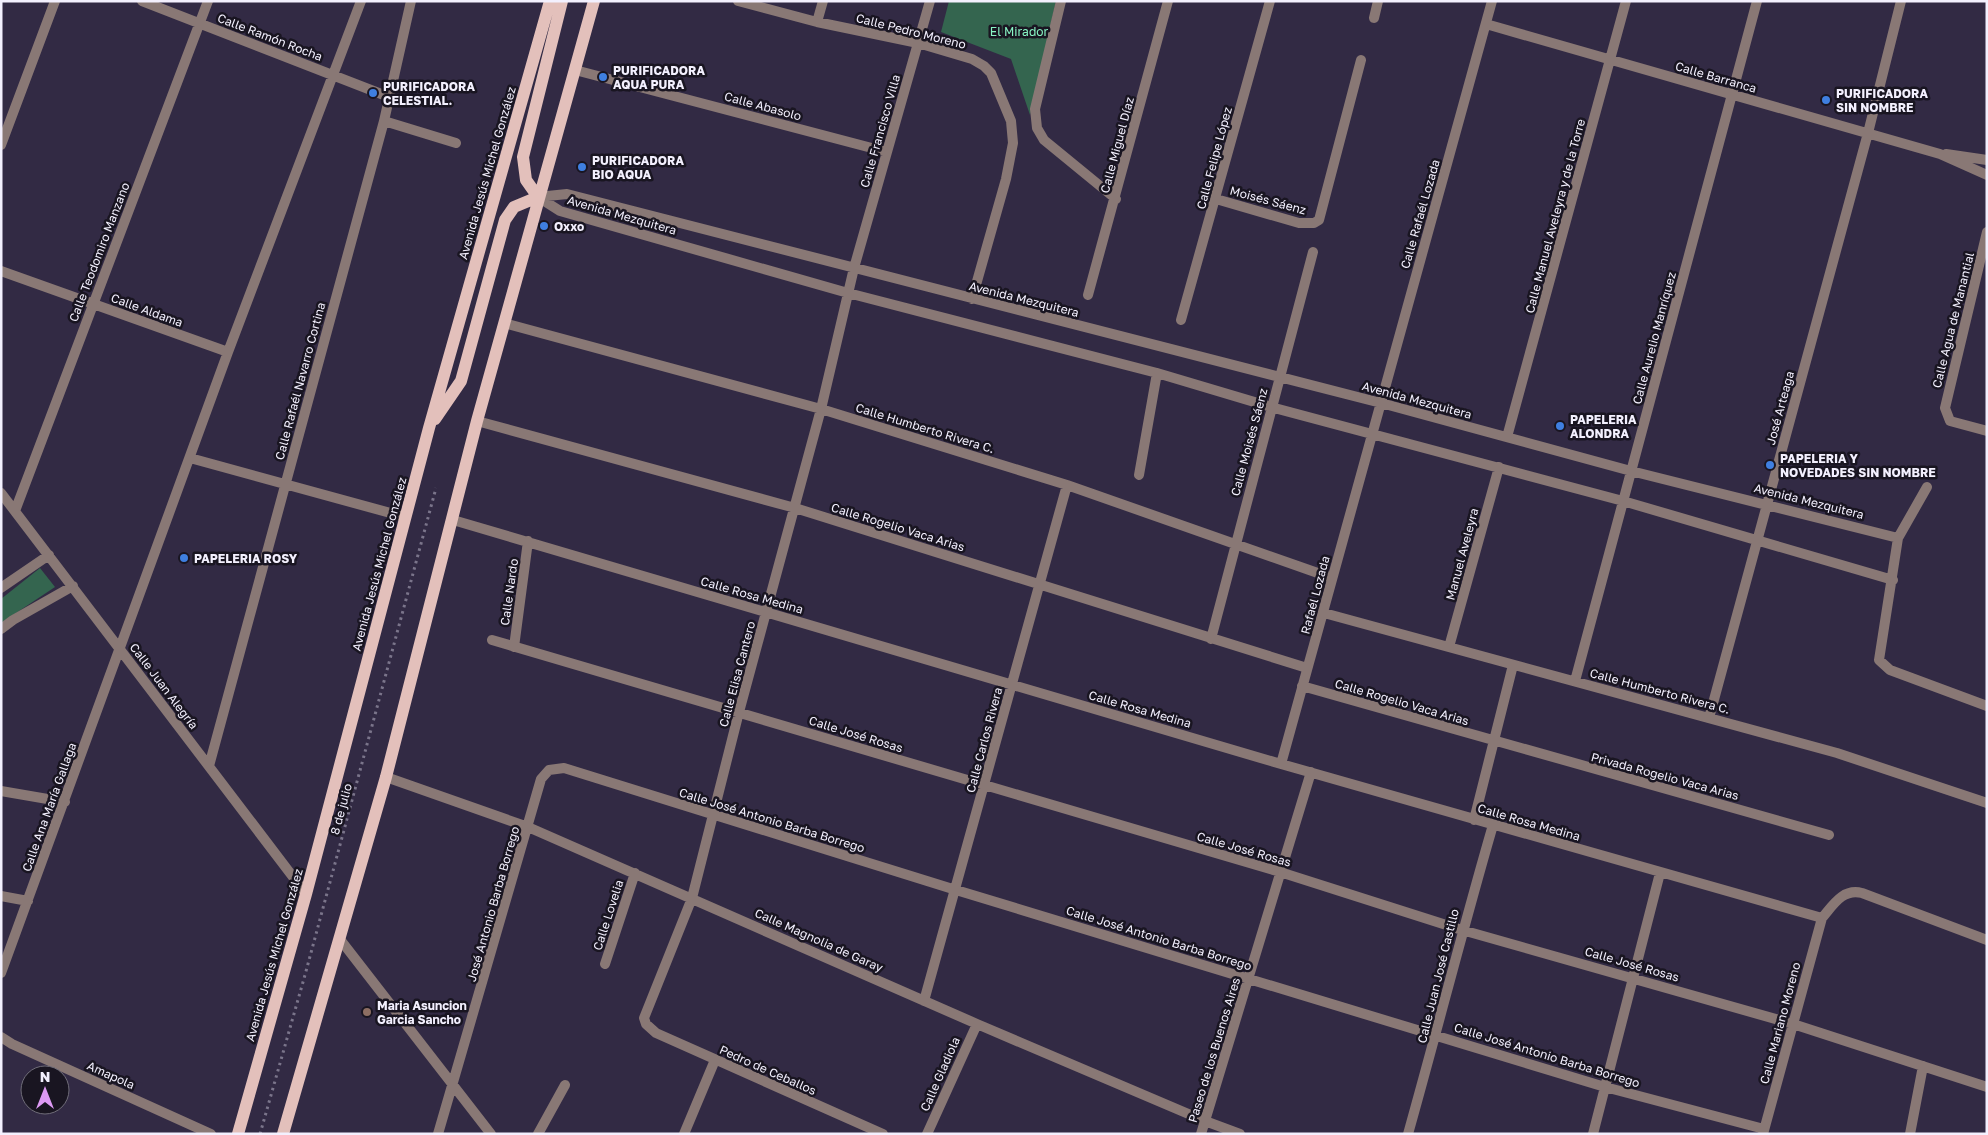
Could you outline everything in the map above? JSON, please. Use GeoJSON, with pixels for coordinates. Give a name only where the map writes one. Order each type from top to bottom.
{"type":"FeatureCollection","features":[{"type":"Feature","properties":{"kind":"main road","name":"Avenida Jesús Michel González"},"geometry":{"type":"LineString","coordinates":[[238,1134],[306,894],[429,428],[550,1]]}},
{"type":"Feature","properties":{"kind":"main road"},"geometry":{"type":"LineString","coordinates":[[538,197],[526,180],[523,157],[562,1]]}},
{"type":"Feature","properties":{"kind":"main road"},"geometry":{"type":"LineString","coordinates":[[283,1134],[386,777],[477,422],[594,1]]}},
{"type":"Feature","properties":{"kind":"main road"},"geometry":{"type":"LineString","coordinates":[[429,428],[461,381],[505,220],[514,207],[538,197]]}},
{"type":"Feature","properties":{"kind":"street"},"geometry":{"type":"LineString","coordinates":[[1,145],[55,1]]}},
{"type":"Feature","properties":{"kind":"street","name":"Calle Ramón Rocha"},"geometry":{"type":"LineString","coordinates":[[142,1],[389,97]]}},
{"type":"Feature","properties":{"kind":"street","name":"Calle Teodomiro Manzano"},"geometry":{"type":"LineString","coordinates":[[15,511],[208,1]]}},
{"type":"Feature","properties":{"kind":"street"},"geometry":{"type":"LineString","coordinates":[[121,650],[228,352],[361,1]]}},
{"type":"Feature","properties":{"kind":"street","name":"Calle Rafaél Navarro Cortina"},"geometry":{"type":"LineString","coordinates":[[208,766],[384,121],[412,1]]}},
{"type":"Feature","properties":{"kind":"street","name":"Calle Pedro Moreno"},"geometry":{"type":"LineString","coordinates":[[738,1],[817,22],[918,43],[972,59],[984,66],[997,84],[1011,121],[1013,144],[1006,179],[972,299]]}},
{"type":"Feature","properties":{"kind":"street"},"geometry":{"type":"LineString","coordinates":[[817,22],[823,1]]}},
{"type":"Feature","properties":{"kind":"street","name":"Calle Francisco Villa"},"geometry":{"type":"LineString","coordinates":[[854,268],[930,1]]}},
{"type":"Feature","properties":{"kind":"street"},"geometry":{"type":"LineString","coordinates":[[1061,1],[1035,109],[1037,128],[1044,140],[1116,198]]}},
{"type":"Feature","properties":{"kind":"street","name":"Calle Miguel Díaz"},"geometry":{"type":"LineString","coordinates":[[1088,295],[1116,198],[1168,1]]}},
{"type":"Feature","properties":{"kind":"street","name":"Calle Felipe López"},"geometry":{"type":"LineString","coordinates":[[1181,320],[1270,1]]}},
{"type":"Feature","properties":{"kind":"street"},"geometry":{"type":"LineString","coordinates":[[1374,18],[1378,1]]}},
{"type":"Feature","properties":{"kind":"street","name":"Calle Rafaél Lozada"},"geometry":{"type":"LineString","coordinates":[[1373,434],[1492,1]]}},
{"type":"Feature","properties":{"kind":"street","name":"Calle Manuel Aveleyra y de la Torre"},"geometry":{"type":"LineString","coordinates":[[1507,437],[1626,1]]}},
{"type":"Feature","properties":{"kind":"street","name":"Calle Aurelio Manríquez"},"geometry":{"type":"LineString","coordinates":[[1575,682],[1756,1]]}},
{"type":"Feature","properties":{"kind":"street","name":"José Arteaga"},"geometry":{"type":"LineString","coordinates":[[1709,718],[1868,133],[1901,1]]}},
{"type":"Feature","properties":{"kind":"street","name":"Calle Barranca"},"geometry":{"type":"LineString","coordinates":[[1486,24],[1940,154],[1987,175]]}},
{"type":"Feature","properties":{"kind":"street","name":"Moisés Sáenz"},"geometry":{"type":"LineString","coordinates":[[1216,199],[1299,223],[1314,223],[1322,214],[1361,60]]}},
{"type":"Feature","properties":{"kind":"street","name":"Calle Abasolo"},"geometry":{"type":"LineString","coordinates":[[575,70],[887,152]]}},
{"type":"Feature","properties":{"kind":"street"},"geometry":{"type":"LineString","coordinates":[[384,121],[456,143]]}},
{"type":"Feature","properties":{"kind":"street","name":"Calle Barranca"},"geometry":{"type":"LineString","coordinates":[[1940,154],[1987,160]]}},
{"type":"Feature","properties":{"kind":"street","name":"Avenida Mezquitera"},"geometry":{"type":"LineString","coordinates":[[538,197],[567,194],[1381,403],[1631,471],[1898,538]]}},
{"type":"Feature","properties":{"kind":"street","name":"Avenida Mezquitera"},"geometry":{"type":"LineString","coordinates":[[538,197],[560,211],[848,293],[1157,373],[1271,407],[1623,501],[1893,580]]}},
{"type":"Feature","properties":{"kind":"street","name":"Calle Agua de Manantial"},"geometry":{"type":"LineString","coordinates":[[1987,232],[1946,401],[1946,415],[1950,421],[1987,431]]}},
{"type":"Feature","properties":{"kind":"street","name":"Calle Moisés Sáenz"},"geometry":{"type":"LineString","coordinates":[[1211,639],[1313,252]]}},
{"type":"Feature","properties":{"kind":"street","name":"Calle Elisa Cantero"},"geometry":{"type":"LineString","coordinates":[[646,1024],[645,1012],[692,898],[712,814],[821,409],[854,268]]}},
{"type":"Feature","properties":{"kind":"street","name":"Calle Aldama"},"geometry":{"type":"LineString","coordinates":[[1,271],[228,352]]}},
{"type":"Feature","properties":{"kind":"street","name":"Calle Humberto Rivera C."},"geometry":{"type":"LineString","coordinates":[[504,323],[821,409],[1068,485],[1332,578]]}},
{"type":"Feature","properties":{"kind":"street"},"geometry":{"type":"LineString","coordinates":[[1138,475],[1157,373]]}},
{"type":"Feature","properties":{"kind":"street","name":"Calle Rogelio Vaca Arias"},"geometry":{"type":"LineString","coordinates":[[477,422],[794,508],[1308,668]]}},
{"type":"Feature","properties":{"kind":"street","name":"Rafaél Lozada"},"geometry":{"type":"LineString","coordinates":[[1281,764],[1373,434]]}},
{"type":"Feature","properties":{"kind":"street"},"geometry":{"type":"LineString","coordinates":[[190,458],[405,517]]}},
{"type":"Feature","properties":{"kind":"street","name":"Manuel Aveleyra"},"geometry":{"type":"LineString","coordinates":[[1449,647],[1499,467]]}},
{"type":"Feature","properties":{"kind":"street","name":"Calle Carlos Rivera"},"geometry":{"type":"LineString","coordinates":[[924,1001],[1068,485]]}},
{"type":"Feature","properties":{"kind":"street"},"geometry":{"type":"LineString","coordinates":[[1927,487],[1898,538],[1893,580],[1880,650],[1880,663],[1890,670],[1987,706]]}},
{"type":"Feature","properties":{"kind":"street","name":"Calle Juan Alegría"},"geometry":{"type":"LineString","coordinates":[[1,493],[306,894]]}},
{"type":"Feature","properties":{"kind":"street","name":"Calle Rosa Medina"},"geometry":{"type":"LineString","coordinates":[[453,520],[1281,764],[1822,918]]}},
{"type":"Feature","properties":{"kind":"street","name":"Calle Nardo"},"geometry":{"type":"LineString","coordinates":[[514,647],[528,541]]}},
{"type":"Feature","properties":{"kind":"street"},"geometry":{"type":"LineString","coordinates":[[1,588],[49,555]]}},
{"type":"Feature","properties":{"kind":"street"},"geometry":{"type":"LineString","coordinates":[[1,629],[13,620],[73,586]]}},
{"type":"Feature","properties":{"kind":"street","name":"Calle Humberto Rivera C."},"geometry":{"type":"LineString","coordinates":[[1324,613],[1837,752],[1987,802]]}},
{"type":"Feature","properties":{"kind":"street","name":"Calle José Rosas"},"geometry":{"type":"LineString","coordinates":[[492,640],[1280,872],[1462,930],[1793,1024],[1987,1087]]}},
{"type":"Feature","properties":{"kind":"street","name":"Calle Ana María Gallaga"},"geometry":{"type":"LineString","coordinates":[[1,973],[121,650]]}},
{"type":"Feature","properties":{"kind":"street"},"geometry":{"type":"LineString","coordinates":[[1474,820],[1514,665]]}},
{"type":"Feature","properties":{"kind":"street","name":"Calle Rogelio Vaca Arias"},"geometry":{"type":"LineString","coordinates":[[1302,686],[1494,742]]}},
{"type":"Feature","properties":{"kind":"street","name":"Privada Rogelio Vaca Arias"},"geometry":{"type":"LineString","coordinates":[[1494,742],[1829,834]]}},
{"type":"Feature","properties":{"kind":"street","name":"Calle José Antonio Barba Borrego"},"geometry":{"type":"LineString","coordinates":[[550,770],[564,768],[956,890],[1606,1087],[1763,1131]]}},
{"type":"Feature","properties":{"kind":"street","name":"José Antonio Barba Borrego"},"geometry":{"type":"LineString","coordinates":[[438,1134],[454,1087],[541,779],[550,770]]}},
{"type":"Feature","properties":{"kind":"street","name":"Paseo de los Buenos Aires"},"geometry":{"type":"LineString","coordinates":[[1201,1134],[1310,772]]}},
{"type":"Feature","properties":{"kind":"street","name":"Calle Magnolia de Garay"},"geometry":{"type":"LineString","coordinates":[[386,777],[528,826],[977,1024],[1240,1134]]}},
{"type":"Feature","properties":{"kind":"street"},"geometry":{"type":"LineString","coordinates":[[1,791],[65,802]]}},
{"type":"Feature","properties":{"kind":"street","name":"Calle Juan José Castillo"},"geometry":{"type":"LineString","coordinates":[[1408,1134],[1436,1035],[1462,930],[1493,825]]}},
{"type":"Feature","properties":{"kind":"street","name":"Calle Lovelia"},"geometry":{"type":"LineString","coordinates":[[605,964],[635,873]]}},
{"type":"Feature","properties":{"kind":"street"},"geometry":{"type":"LineString","coordinates":[[1593,1134],[1660,873]]}},
{"type":"Feature","properties":{"kind":"street"},"geometry":{"type":"LineString","coordinates":[[1822,918],[1842,896],[1857,891],[1987,940]]}},
{"type":"Feature","properties":{"kind":"street"},"geometry":{"type":"LineString","coordinates":[[1,896],[28,901]]}},
{"type":"Feature","properties":{"kind":"street","name":"Calle Mariano Moreno"},"geometry":{"type":"LineString","coordinates":[[1763,1131],[1822,918]]}},
{"type":"Feature","properties":{"kind":"street"},"geometry":{"type":"LineString","coordinates":[[339,938],[491,1134]]}},
{"type":"Feature","properties":{"kind":"street","name":"Pedro de Ceballos"},"geometry":{"type":"LineString","coordinates":[[646,1024],[656,1034],[883,1134]]}},
{"type":"Feature","properties":{"kind":"street","name":"Calle Gladiola"},"geometry":{"type":"LineString","coordinates":[[927,1134],[977,1024]]}},
{"type":"Feature","properties":{"kind":"street","name":"Amapola"},"geometry":{"type":"LineString","coordinates":[[1,1037],[12,1044],[211,1134]]}},
{"type":"Feature","properties":{"kind":"street"},"geometry":{"type":"LineString","coordinates":[[684,1134],[715,1060]]}},
{"type":"Feature","properties":{"kind":"street"},"geometry":{"type":"LineString","coordinates":[[1910,1134],[1923,1066]]}},
{"type":"Feature","properties":{"kind":"street"},"geometry":{"type":"LineString","coordinates":[[538,1134],[564,1085]]}},
{"type":"Feature","properties":{"kind":"path","name":"8 de julio"},"geometry":{"type":"LineString","coordinates":[[260,1134],[308,966],[436,488]]}},
{"type":"Feature","properties":{"kind":"green space","name":"El Mirador"},"geometry":{"type":"Polygon","coordinates":[[[949,1],[1056,1],[1030,115],[1011,59],[941,32],[949,1]]]}},
{"type":"Feature","properties":{"kind":"green space"},"geometry":{"type":"Polygon","coordinates":[[[40,568],[55,587],[1,623],[1,599],[40,568]]]}},
{"type":"Feature","properties":{"kind":"place","name":"PURIFICADORA AQUA PURA"},"geometry":{"type":"Point","coordinates":[603,77]}},
{"type":"Feature","properties":{"kind":"place","name":"PURIFICADORA CELESTIAL."},"geometry":{"type":"Point","coordinates":[373,93]}},
{"type":"Feature","properties":{"kind":"place","name":"PURIFICADORA SIN NOMBRE"},"geometry":{"type":"Point","coordinates":[1826,100]}},
{"type":"Feature","properties":{"kind":"place","name":"PURIFICADORA BIO AQUA"},"geometry":{"type":"Point","coordinates":[582,167]}},
{"type":"Feature","properties":{"kind":"place","name":"Oxxo"},"geometry":{"type":"Point","coordinates":[544,226]}},
{"type":"Feature","properties":{"kind":"place","name":"PAPELERIA ALONDRA"},"geometry":{"type":"Point","coordinates":[1560,426]}},
{"type":"Feature","properties":{"kind":"place","name":"PAPELERIA Y NOVEDADES SIN NOMBRE"},"geometry":{"type":"Point","coordinates":[1770,465]}},
{"type":"Feature","properties":{"kind":"place","name":"PAPELERIA ROSY"},"geometry":{"type":"Point","coordinates":[184,558]}},
{"type":"Feature","properties":{"kind":"place","name":"Maria Asuncion Garcia Sancho"},"geometry":{"type":"Point","coordinates":[367,1012]}}]}
